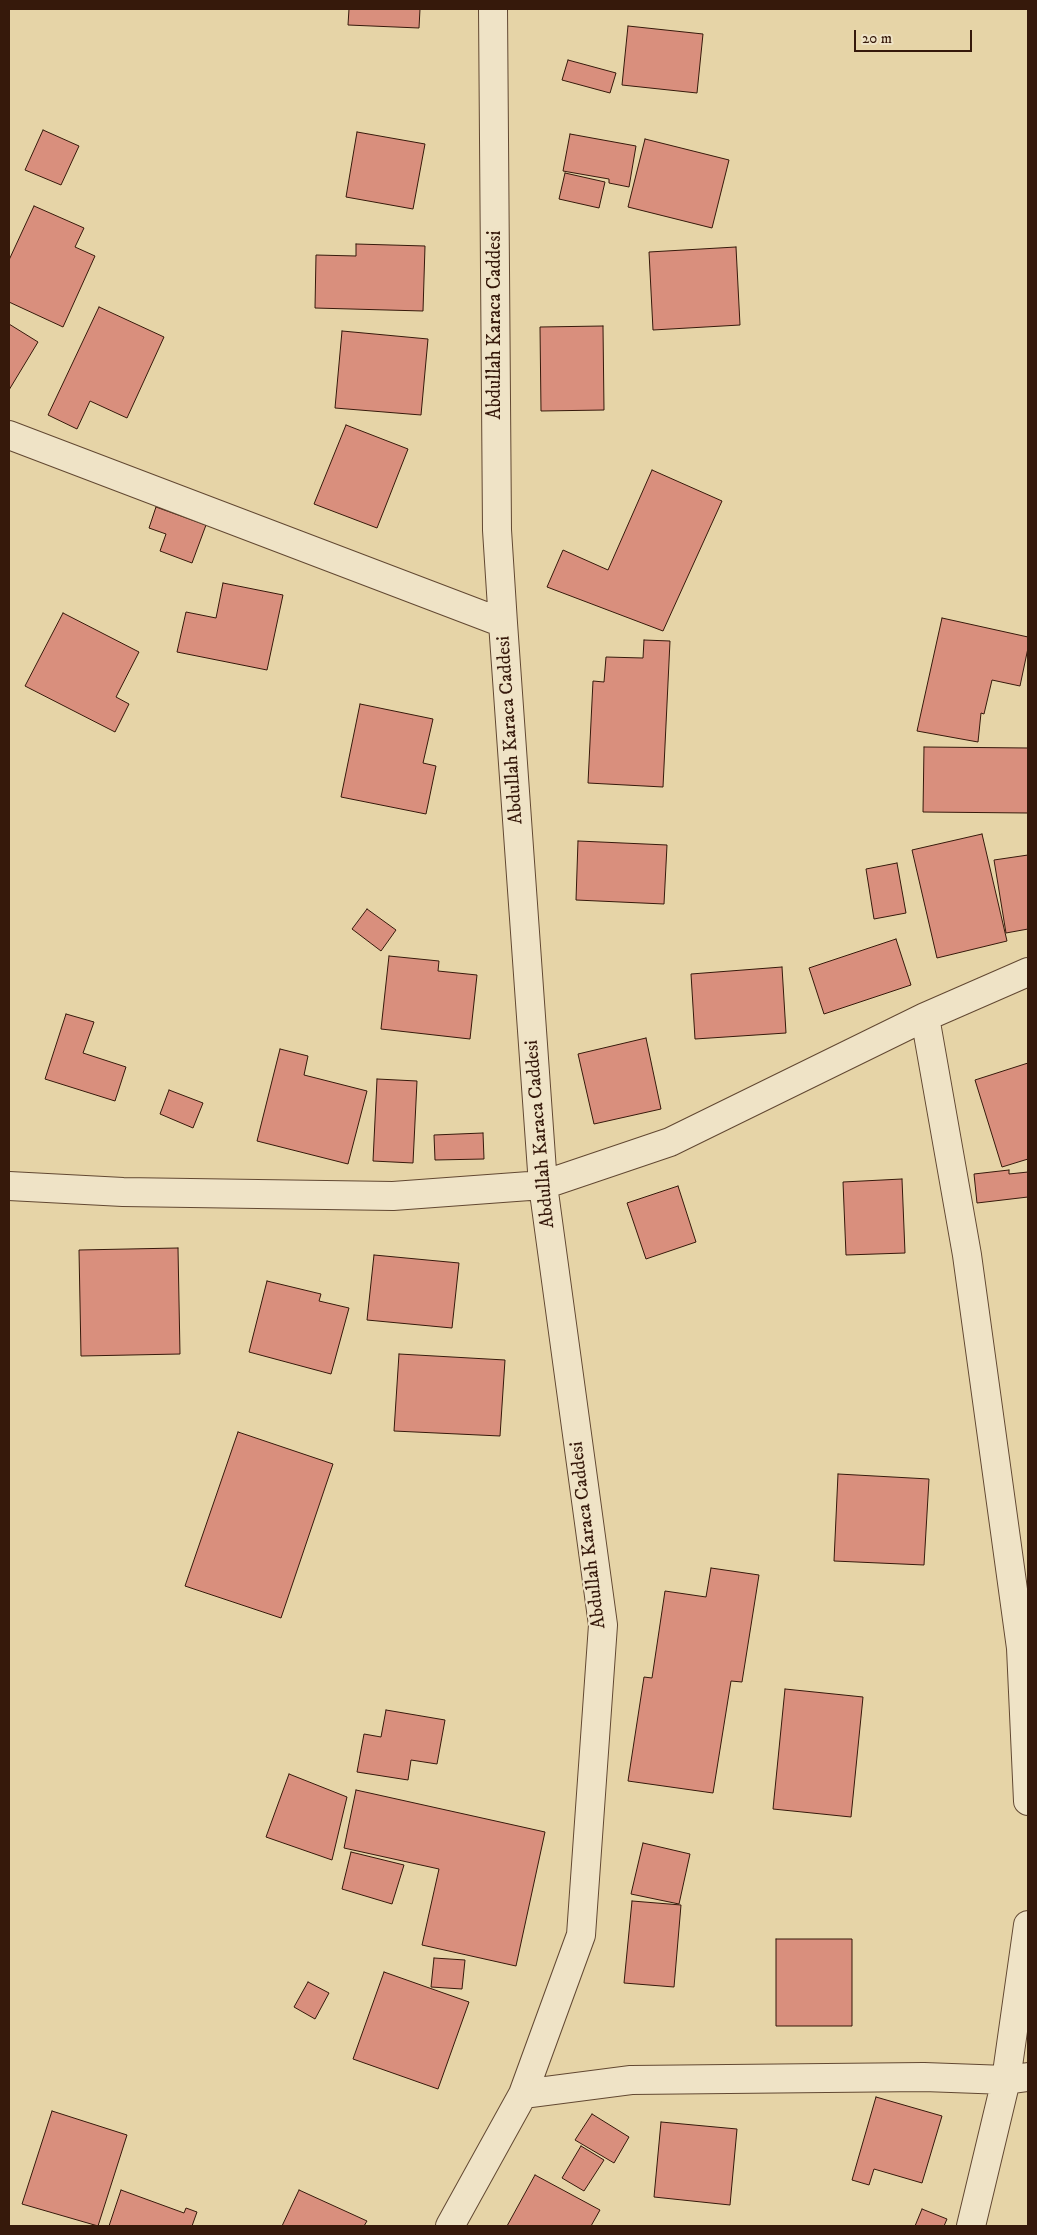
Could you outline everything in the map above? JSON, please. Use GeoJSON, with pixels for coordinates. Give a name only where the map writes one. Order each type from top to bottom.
{"type":"FeatureCollection","features":[{"type":"Feature","properties":{"kind":"street","name":"Abdullah Karaca Caddesi"},"geometry":{"type":"LineString","coordinates":[[450,2226],[523,2094],[581,1935],[603,1625],[543,1185],[503,623],[497,530],[493,9]]}},
{"type":"Feature","properties":{"kind":"street"},"geometry":{"type":"LineString","coordinates":[[9,435],[503,623]]}},
{"type":"Feature","properties":{"kind":"street"},"geometry":{"type":"LineString","coordinates":[[9,1186],[123,1192],[393,1196],[543,1185],[670,1142],[925,1017],[1028,972]]}},
{"type":"Feature","properties":{"kind":"street"},"geometry":{"type":"LineString","coordinates":[[925,1017],[968,1255],[1020,1638],[1028,1801]]}},
{"type":"Feature","properties":{"kind":"street"},"geometry":{"type":"LineString","coordinates":[[971,2226],[1017,2078],[1028,1925]]}},
{"type":"Feature","properties":{"kind":"street"},"geometry":{"type":"LineString","coordinates":[[523,2094],[631,2080],[1017,2078]]}},
{"type":"Feature","properties":{"kind":"building"},"geometry":{"type":"Polygon","coordinates":[[[349,9],[420,9],[419,28],[348,25],[349,9]]]}},
{"type":"Feature","properties":{"kind":"building"},"geometry":{"type":"Polygon","coordinates":[[[628,26],[703,34],[697,93],[622,85],[628,26]]]}},
{"type":"Feature","properties":{"kind":"building"},"geometry":{"type":"Polygon","coordinates":[[[568,60],[616,73],[610,93],[562,80],[568,60]]]}},
{"type":"Feature","properties":{"kind":"building"},"geometry":{"type":"Polygon","coordinates":[[[43,130],[79,146],[61,185],[25,170],[43,130]]]}},
{"type":"Feature","properties":{"kind":"building"},"geometry":{"type":"Polygon","coordinates":[[[357,132],[425,144],[413,209],[346,197],[357,132]]]}},
{"type":"Feature","properties":{"kind":"building"},"geometry":{"type":"Polygon","coordinates":[[[570,134],[636,146],[629,187],[609,183],[609,179],[563,171],[570,134]]]}},
{"type":"Feature","properties":{"kind":"building"},"geometry":{"type":"Polygon","coordinates":[[[645,139],[729,160],[712,228],[628,207],[645,139]]]}},
{"type":"Feature","properties":{"kind":"building"},"geometry":{"type":"Polygon","coordinates":[[[565,173],[605,182],[599,208],[559,199],[565,173]]]}},
{"type":"Feature","properties":{"kind":"building"},"geometry":{"type":"Polygon","coordinates":[[[34,206],[84,228],[75,247],[95,256],[63,327],[9,302],[9,260],[34,206]]]}},
{"type":"Feature","properties":{"kind":"building"},"geometry":{"type":"Polygon","coordinates":[[[356,244],[425,246],[423,311],[315,308],[316,255],[356,256],[356,244]]]}},
{"type":"Feature","properties":{"kind":"building"},"geometry":{"type":"Polygon","coordinates":[[[736,247],[740,325],[653,330],[649,252],[736,247]]]}},
{"type":"Feature","properties":{"kind":"building"},"geometry":{"type":"Polygon","coordinates":[[[99,307],[164,337],[127,418],[90,401],[77,429],[48,415],[99,307]]]}},
{"type":"Feature","properties":{"kind":"building"},"geometry":{"type":"Polygon","coordinates":[[[9,324],[38,342],[9,390],[9,324]]]}},
{"type":"Feature","properties":{"kind":"building"},"geometry":{"type":"Polygon","coordinates":[[[603,326],[604,410],[541,411],[540,327],[603,326]]]}},
{"type":"Feature","properties":{"kind":"building"},"geometry":{"type":"Polygon","coordinates":[[[342,331],[428,339],[421,415],[335,408],[342,331]]]}},
{"type":"Feature","properties":{"kind":"building"},"geometry":{"type":"Polygon","coordinates":[[[346,425],[408,449],[377,528],[314,504],[346,425]]]}},
{"type":"Feature","properties":{"kind":"building"},"geometry":{"type":"Polygon","coordinates":[[[652,470],[722,501],[663,631],[547,587],[563,550],[608,570],[652,470]]]}},
{"type":"Feature","properties":{"kind":"building"},"geometry":{"type":"Polygon","coordinates":[[[156,507],[206,525],[192,563],[160,551],[166,534],[149,528],[156,507]]]}},
{"type":"Feature","properties":{"kind":"building"},"geometry":{"type":"Polygon","coordinates":[[[223,583],[283,595],[267,670],[177,652],[186,612],[216,618],[223,583]]]}},
{"type":"Feature","properties":{"kind":"building"},"geometry":{"type":"Polygon","coordinates":[[[63,613],[139,652],[116,697],[129,704],[115,732],[25,686],[63,613]]]}},
{"type":"Feature","properties":{"kind":"building"},"geometry":{"type":"Polygon","coordinates":[[[942,618],[1028,637],[1028,648],[1020,686],[992,680],[984,714],[981,713],[978,742],[917,731],[942,618]]]}},
{"type":"Feature","properties":{"kind":"building"},"geometry":{"type":"Polygon","coordinates":[[[644,640],[670,641],[663,787],[588,783],[593,681],[604,682],[606,657],[643,658],[644,640]]]}},
{"type":"Feature","properties":{"kind":"building"},"geometry":{"type":"Polygon","coordinates":[[[360,704],[433,719],[423,763],[436,766],[426,814],[341,797],[360,704]]]}},
{"type":"Feature","properties":{"kind":"building"},"geometry":{"type":"Polygon","coordinates":[[[924,747],[1028,748],[1028,813],[923,812],[924,747]]]}},
{"type":"Feature","properties":{"kind":"building"},"geometry":{"type":"Polygon","coordinates":[[[982,834],[1007,941],[937,958],[912,850],[982,834]]]}},
{"type":"Feature","properties":{"kind":"building"},"geometry":{"type":"Polygon","coordinates":[[[578,841],[667,845],[664,904],[576,900],[578,841]]]}},
{"type":"Feature","properties":{"kind":"building"},"geometry":{"type":"Polygon","coordinates":[[[1028,855],[1028,929],[1006,933],[994,860],[1028,855]]]}},
{"type":"Feature","properties":{"kind":"building"},"geometry":{"type":"Polygon","coordinates":[[[897,863],[906,913],[874,919],[866,869],[897,863]]]}},
{"type":"Feature","properties":{"kind":"building"},"geometry":{"type":"Polygon","coordinates":[[[367,909],[396,930],[381,951],[352,929],[367,909]]]}},
{"type":"Feature","properties":{"kind":"building"},"geometry":{"type":"Polygon","coordinates":[[[896,939],[911,985],[824,1014],[809,968],[896,939]]]}},
{"type":"Feature","properties":{"kind":"building"},"geometry":{"type":"Polygon","coordinates":[[[389,956],[439,961],[438,971],[477,975],[470,1039],[381,1029],[389,956]]]}},
{"type":"Feature","properties":{"kind":"building"},"geometry":{"type":"Polygon","coordinates":[[[782,967],[786,1033],[695,1039],[691,974],[782,967]]]}},
{"type":"Feature","properties":{"kind":"building"},"geometry":{"type":"Polygon","coordinates":[[[66,1014],[94,1022],[83,1053],[126,1067],[115,1101],[45,1079],[66,1014]]]}},
{"type":"Feature","properties":{"kind":"building"},"geometry":{"type":"Polygon","coordinates":[[[646,1038],[661,1109],[594,1124],[578,1054],[646,1038]]]}},
{"type":"Feature","properties":{"kind":"building"},"geometry":{"type":"Polygon","coordinates":[[[280,1049],[308,1056],[304,1075],[367,1091],[348,1164],[257,1141],[280,1049]]]}},
{"type":"Feature","properties":{"kind":"building"},"geometry":{"type":"Polygon","coordinates":[[[1028,1063],[1028,1159],[1002,1167],[975,1080],[1028,1063]]]}},
{"type":"Feature","properties":{"kind":"building"},"geometry":{"type":"Polygon","coordinates":[[[377,1079],[417,1081],[413,1163],[373,1161],[377,1079]]]}},
{"type":"Feature","properties":{"kind":"building"},"geometry":{"type":"Polygon","coordinates":[[[169,1090],[203,1103],[193,1128],[160,1114],[169,1090]]]}},
{"type":"Feature","properties":{"kind":"building"},"geometry":{"type":"Polygon","coordinates":[[[483,1133],[484,1159],[435,1160],[434,1135],[483,1133]]]}},
{"type":"Feature","properties":{"kind":"building"},"geometry":{"type":"Polygon","coordinates":[[[1009,1170],[1009,1174],[1028,1172],[1028,1197],[977,1203],[974,1174],[1009,1170]]]}},
{"type":"Feature","properties":{"kind":"building"},"geometry":{"type":"Polygon","coordinates":[[[902,1179],[905,1253],[846,1255],[843,1182],[902,1179]]]}},
{"type":"Feature","properties":{"kind":"building"},"geometry":{"type":"Polygon","coordinates":[[[678,1186],[696,1242],[646,1259],[627,1203],[678,1186]]]}},
{"type":"Feature","properties":{"kind":"building"},"geometry":{"type":"Polygon","coordinates":[[[178,1248],[180,1354],[81,1356],[79,1250],[178,1248]]]}},
{"type":"Feature","properties":{"kind":"building"},"geometry":{"type":"Polygon","coordinates":[[[374,1255],[459,1263],[452,1328],[367,1320],[374,1255]]]}},
{"type":"Feature","properties":{"kind":"building"},"geometry":{"type":"Polygon","coordinates":[[[267,1281],[321,1294],[319,1301],[349,1308],[331,1374],[249,1352],[267,1281]]]}},
{"type":"Feature","properties":{"kind":"building"},"geometry":{"type":"Polygon","coordinates":[[[399,1354],[505,1360],[500,1436],[394,1431],[399,1354]]]}},
{"type":"Feature","properties":{"kind":"building"},"geometry":{"type":"Polygon","coordinates":[[[238,1432],[333,1464],[281,1618],[185,1586],[238,1432]]]}},
{"type":"Feature","properties":{"kind":"building"},"geometry":{"type":"Polygon","coordinates":[[[838,1474],[929,1479],[924,1565],[834,1561],[838,1474]]]}},
{"type":"Feature","properties":{"kind":"building"},"geometry":{"type":"Polygon","coordinates":[[[711,1568],[759,1575],[742,1682],[731,1681],[713,1793],[628,1781],[644,1677],[652,1678],[665,1591],[706,1597],[711,1568]]]}},
{"type":"Feature","properties":{"kind":"building"},"geometry":{"type":"Polygon","coordinates":[[[785,1689],[863,1697],[851,1817],[773,1809],[785,1689]]]}},
{"type":"Feature","properties":{"kind":"building"},"geometry":{"type":"Polygon","coordinates":[[[386,1710],[445,1720],[437,1764],[411,1760],[408,1780],[357,1772],[364,1734],[381,1737],[386,1710]]]}},
{"type":"Feature","properties":{"kind":"building"},"geometry":{"type":"Polygon","coordinates":[[[289,1774],[347,1797],[332,1860],[266,1837],[289,1774]]]}},
{"type":"Feature","properties":{"kind":"building"},"geometry":{"type":"Polygon","coordinates":[[[356,1790],[545,1832],[516,1966],[422,1945],[439,1869],[344,1848],[356,1790]]]}},
{"type":"Feature","properties":{"kind":"building"},"geometry":{"type":"Polygon","coordinates":[[[643,1843],[690,1854],[679,1904],[631,1894],[643,1843]]]}},
{"type":"Feature","properties":{"kind":"building"},"geometry":{"type":"Polygon","coordinates":[[[351,1852],[404,1865],[392,1904],[342,1889],[351,1852]]]}},
{"type":"Feature","properties":{"kind":"building"},"geometry":{"type":"Polygon","coordinates":[[[632,1901],[681,1905],[674,1987],[624,1983],[632,1901]]]}},
{"type":"Feature","properties":{"kind":"building"},"geometry":{"type":"Polygon","coordinates":[[[776,1939],[852,1939],[852,2026],[776,2026],[776,1939]]]}},
{"type":"Feature","properties":{"kind":"building"},"geometry":{"type":"Polygon","coordinates":[[[434,1958],[465,1960],[462,1989],[431,1987],[434,1958]]]}},
{"type":"Feature","properties":{"kind":"building"},"geometry":{"type":"Polygon","coordinates":[[[384,1972],[469,2002],[438,2089],[353,2059],[384,1972]]]}},
{"type":"Feature","properties":{"kind":"building"},"geometry":{"type":"Polygon","coordinates":[[[308,1982],[329,1993],[315,2019],[294,2007],[308,1982]]]}},
{"type":"Feature","properties":{"kind":"building"},"geometry":{"type":"Polygon","coordinates":[[[876,2097],[942,2116],[922,2183],[874,2169],[869,2185],[852,2180],[876,2097]]]}},
{"type":"Feature","properties":{"kind":"building"},"geometry":{"type":"Polygon","coordinates":[[[52,2111],[127,2135],[98,2226],[22,2204],[52,2111]]]}},
{"type":"Feature","properties":{"kind":"building"},"geometry":{"type":"Polygon","coordinates":[[[592,2114],[629,2137],[614,2163],[575,2140],[592,2114]]]}},
{"type":"Feature","properties":{"kind":"building"},"geometry":{"type":"Polygon","coordinates":[[[661,2122],[737,2129],[730,2205],[654,2197],[661,2122]]]}},
{"type":"Feature","properties":{"kind":"building"},"geometry":{"type":"Polygon","coordinates":[[[581,2146],[604,2160],[584,2191],[562,2178],[581,2146]]]}},
{"type":"Feature","properties":{"kind":"building"},"geometry":{"type":"Polygon","coordinates":[[[535,2175],[600,2210],[591,2226],[507,2226],[535,2175]]]}},
{"type":"Feature","properties":{"kind":"building"},"geometry":{"type":"Polygon","coordinates":[[[121,2190],[184,2213],[186,2208],[197,2212],[192,2226],[109,2226],[121,2190]]]}},
{"type":"Feature","properties":{"kind":"building"},"geometry":{"type":"Polygon","coordinates":[[[299,2190],[367,2221],[364,2226],[282,2226],[299,2190]]]}},
{"type":"Feature","properties":{"kind":"building"},"geometry":{"type":"Polygon","coordinates":[[[922,2209],[947,2219],[944,2226],[915,2226],[922,2209]]]}}]}
